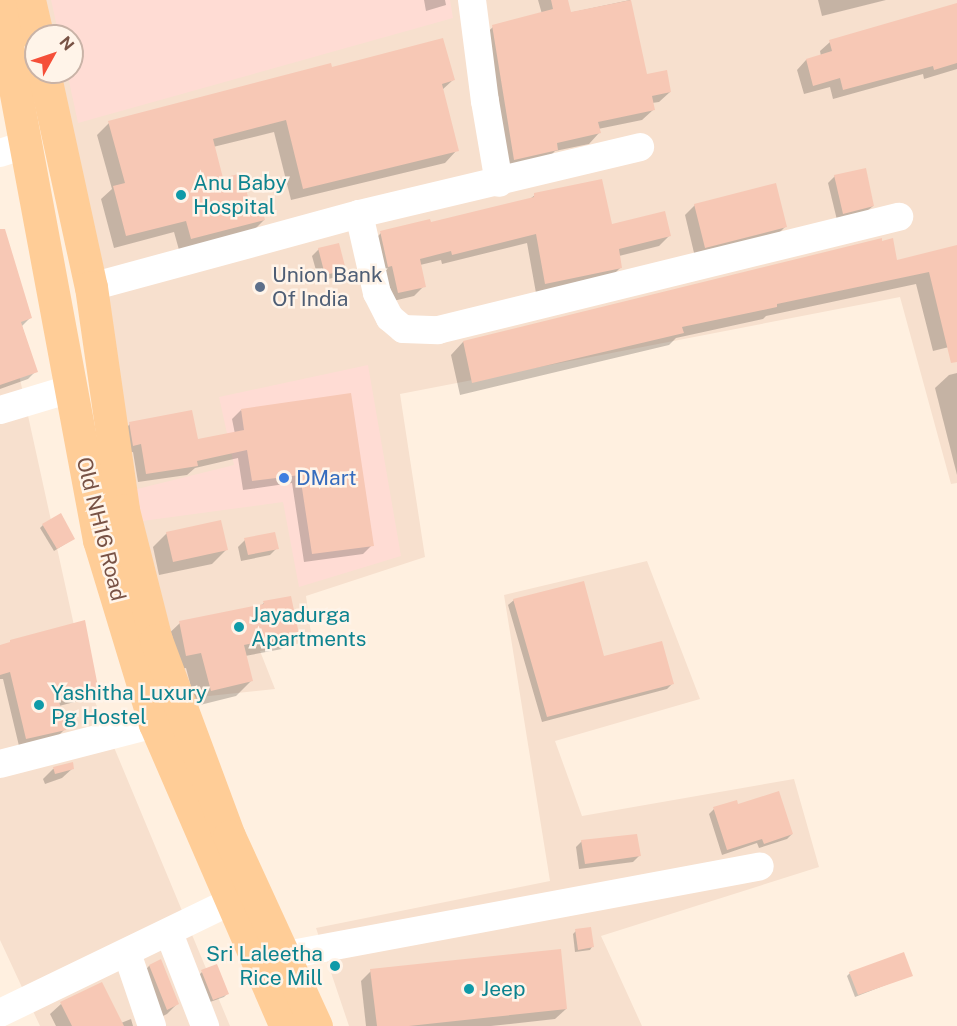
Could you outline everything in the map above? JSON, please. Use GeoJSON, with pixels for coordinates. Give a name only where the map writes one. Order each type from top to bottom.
{"type":"FeatureCollection","features":[{"type":"Feature","properties":{"kind":"main road"},"geometry":{"type":"LineString","coordinates":[[29,0],[34,24]]}},
{"type":"Feature","properties":{"kind":"main road","name":"Old NH16 Road"},"geometry":{"type":"LineString","coordinates":[[0,8],[12,149],[70,389],[99,540],[155,724],[230,902],[286,1026]]}},
{"type":"Feature","properties":{"kind":"main road","name":"Old NH16 Road"},"geometry":{"type":"LineString","coordinates":[[47,84],[91,287],[123,510],[156,640],[229,836],[316,1026]]}},
{"type":"Feature","properties":{"kind":"street"},"geometry":{"type":"LineString","coordinates":[[472,0],[485,101],[499,183]]}},
{"type":"Feature","properties":{"kind":"street"},"geometry":{"type":"LineString","coordinates":[[91,287],[359,214],[499,183],[640,147]]}},
{"type":"Feature","properties":{"kind":"street"},"geometry":{"type":"LineString","coordinates":[[359,214],[377,293],[390,318],[403,329],[438,330],[899,217]]}},
{"type":"Feature","properties":{"kind":"street"},"geometry":{"type":"LineString","coordinates":[[0,410],[70,389]]}},
{"type":"Feature","properties":{"kind":"street"},"geometry":{"type":"LineString","coordinates":[[0,764],[155,724]]}},
{"type":"Feature","properties":{"kind":"street"},"geometry":{"type":"LineString","coordinates":[[282,956],[760,866]]}},
{"type":"Feature","properties":{"kind":"street"},"geometry":{"type":"LineString","coordinates":[[0,1013],[127,954],[230,902]]}},
{"type":"Feature","properties":{"kind":"street"},"geometry":{"type":"LineString","coordinates":[[169,933],[205,1026]]}},
{"type":"Feature","properties":{"kind":"street"},"geometry":{"type":"LineString","coordinates":[[127,954],[152,1026]]}},
{"type":"Feature","properties":{"kind":"shaded area"},"geometry":{"type":"Polygon","coordinates":[[[37,0],[957,0],[957,483],[951,484],[900,297],[400,394],[425,557],[306,596],[312,641],[260,651],[275,689],[190,698],[163,628],[53,84],[84,84],[84,24],[42,24],[37,0]]]}},
{"type":"Feature","properties":{"kind":"shaded area"},"geometry":{"type":"Polygon","coordinates":[[[51,0],[450,0],[453,18],[78,123],[70,84],[84,84],[84,24],[56,24],[51,0]]]}},
{"type":"Feature","properties":{"kind":"shaded area"},"geometry":{"type":"Polygon","coordinates":[[[0,288],[86,680],[230,1026],[40,1026],[0,940],[0,288]]]}},
{"type":"Feature","properties":{"kind":"shaded area","name":"DMart"},"geometry":{"type":"Polygon","coordinates":[[[368,365],[401,556],[299,587],[283,502],[135,522],[129,491],[234,465],[219,397],[368,365]]]}},
{"type":"Feature","properties":{"kind":"shaded area"},"geometry":{"type":"Polygon","coordinates":[[[647,561],[700,699],[555,741],[582,816],[794,779],[819,867],[601,936],[642,1026],[349,1026],[316,928],[550,881],[504,595],[647,561]]]}},
{"type":"Feature","properties":{"kind":"building"},"geometry":{"type":"Polygon","coordinates":[[[551,0],[568,0],[571,12],[631,0],[647,74],[667,70],[671,92],[652,96],[655,110],[598,122],[601,133],[557,143],[558,150],[514,160],[492,25],[553,9],[551,0]]]}},
{"type":"Feature","properties":{"kind":"building"},"geometry":{"type":"Polygon","coordinates":[[[957,3],[957,63],[934,70],[933,66],[843,90],[840,78],[813,86],[806,59],[832,51],[829,40],[957,3]]]}},
{"type":"Feature","properties":{"kind":"building"},"geometry":{"type":"Polygon","coordinates":[[[443,38],[455,80],[442,84],[459,151],[303,189],[286,120],[213,139],[223,178],[242,173],[250,205],[261,202],[265,220],[191,239],[186,221],[126,236],[113,186],[125,183],[108,121],[331,63],[332,67],[443,38]]]}},
{"type":"Feature","properties":{"kind":"building"},"geometry":{"type":"Polygon","coordinates":[[[866,168],[874,206],[843,214],[834,175],[866,168]]]}},
{"type":"Feature","properties":{"kind":"building"},"geometry":{"type":"Polygon","coordinates":[[[602,179],[612,224],[665,211],[671,236],[619,249],[622,268],[545,284],[536,234],[452,255],[451,251],[420,259],[426,287],[398,293],[392,266],[388,267],[380,231],[430,219],[431,222],[534,197],[534,193],[602,179]]]}},
{"type":"Feature","properties":{"kind":"building"},"geometry":{"type":"Polygon","coordinates":[[[776,183],[787,227],[705,248],[694,204],[776,183]]]}},
{"type":"Feature","properties":{"kind":"building"},"geometry":{"type":"Polygon","coordinates":[[[0,229],[5,229],[32,318],[21,322],[38,372],[0,385],[0,229]]]}},
{"type":"Feature","properties":{"kind":"building"},"geometry":{"type":"Polygon","coordinates":[[[882,238],[882,241],[893,238],[897,260],[957,245],[957,362],[951,363],[929,272],[777,304],[777,307],[682,327],[684,333],[472,383],[463,341],[882,238]]]}},
{"type":"Feature","properties":{"kind":"building"},"geometry":{"type":"Polygon","coordinates":[[[339,243],[346,270],[325,275],[318,248],[339,243]]]}},
{"type":"Feature","properties":{"kind":"building"},"geometry":{"type":"Polygon","coordinates":[[[351,393],[374,546],[312,554],[300,475],[252,481],[247,450],[197,461],[198,466],[146,474],[141,444],[133,446],[129,422],[192,410],[198,439],[244,430],[241,409],[351,393]]]}},
{"type":"Feature","properties":{"kind":"building"},"geometry":{"type":"Polygon","coordinates":[[[61,513],[75,539],[57,549],[42,524],[61,513]]]}},
{"type":"Feature","properties":{"kind":"building"},"geometry":{"type":"Polygon","coordinates":[[[221,520],[228,550],[173,562],[166,532],[221,520]]]}},
{"type":"Feature","properties":{"kind":"building"},"geometry":{"type":"Polygon","coordinates":[[[275,532],[279,549],[248,555],[244,538],[275,532]]]}},
{"type":"Feature","properties":{"kind":"building"},"geometry":{"type":"Polygon","coordinates":[[[584,581],[604,656],[662,641],[674,684],[547,717],[513,599],[584,581]]]}},
{"type":"Feature","properties":{"kind":"building","name":"Jayadurga Apartments"},"geometry":{"type":"Polygon","coordinates":[[[291,596],[299,634],[244,645],[253,681],[211,691],[201,653],[186,656],[179,621],[264,604],[263,601],[291,596]]]}},
{"type":"Feature","properties":{"kind":"building"},"geometry":{"type":"Polygon","coordinates":[[[85,620],[99,692],[59,701],[66,730],[26,739],[10,672],[0,675],[0,645],[10,640],[85,620]]]}},
{"type":"Feature","properties":{"kind":"building"},"geometry":{"type":"Polygon","coordinates":[[[73,762],[74,769],[55,774],[53,767],[73,762]]]}},
{"type":"Feature","properties":{"kind":"building"},"geometry":{"type":"Polygon","coordinates":[[[779,791],[793,834],[764,844],[762,839],[727,850],[713,807],[737,800],[738,804],[779,791]]]}},
{"type":"Feature","properties":{"kind":"building"},"geometry":{"type":"Polygon","coordinates":[[[637,834],[641,856],[585,864],[581,840],[637,834]]]}},
{"type":"Feature","properties":{"kind":"building"},"geometry":{"type":"Polygon","coordinates":[[[591,927],[594,947],[578,950],[575,929],[591,927]]]}},
{"type":"Feature","properties":{"kind":"building","name":"Jeep"},"geometry":{"type":"Polygon","coordinates":[[[561,949],[567,1009],[409,1026],[377,1026],[370,969],[561,949]]]}},
{"type":"Feature","properties":{"kind":"building"},"geometry":{"type":"Polygon","coordinates":[[[904,952],[913,976],[858,995],[849,972],[904,952]]]}},
{"type":"Feature","properties":{"kind":"building"},"geometry":{"type":"Polygon","coordinates":[[[161,959],[179,1004],[167,1010],[149,965],[161,959]]]}},
{"type":"Feature","properties":{"kind":"building"},"geometry":{"type":"Polygon","coordinates":[[[217,964],[229,994],[213,1000],[201,970],[217,964]]]}},
{"type":"Feature","properties":{"kind":"building"},"geometry":{"type":"Polygon","coordinates":[[[102,982],[124,1026],[72,1026],[60,1002],[102,982]]]}},
{"type":"Feature","properties":{"kind":"place","name":"Anu Baby Hospital"},"geometry":{"type":"Point","coordinates":[181,195]}},
{"type":"Feature","properties":{"kind":"place","name":"Union Bank Of India"},"geometry":{"type":"Point","coordinates":[260,287]}},
{"type":"Feature","properties":{"kind":"place","name":"DMart"},"geometry":{"type":"Point","coordinates":[284,478]}},
{"type":"Feature","properties":{"kind":"place","name":"Jayadurga Apartments"},"geometry":{"type":"Point","coordinates":[239,627]}},
{"type":"Feature","properties":{"kind":"place","name":"Yashitha Luxury Pg Hostel"},"geometry":{"type":"Point","coordinates":[39,705]}},
{"type":"Feature","properties":{"kind":"place","name":"Sri Laleetha Rice Mill"},"geometry":{"type":"Point","coordinates":[335,966]}},
{"type":"Feature","properties":{"kind":"place","name":"Jeep"},"geometry":{"type":"Point","coordinates":[469,989]}}]}
